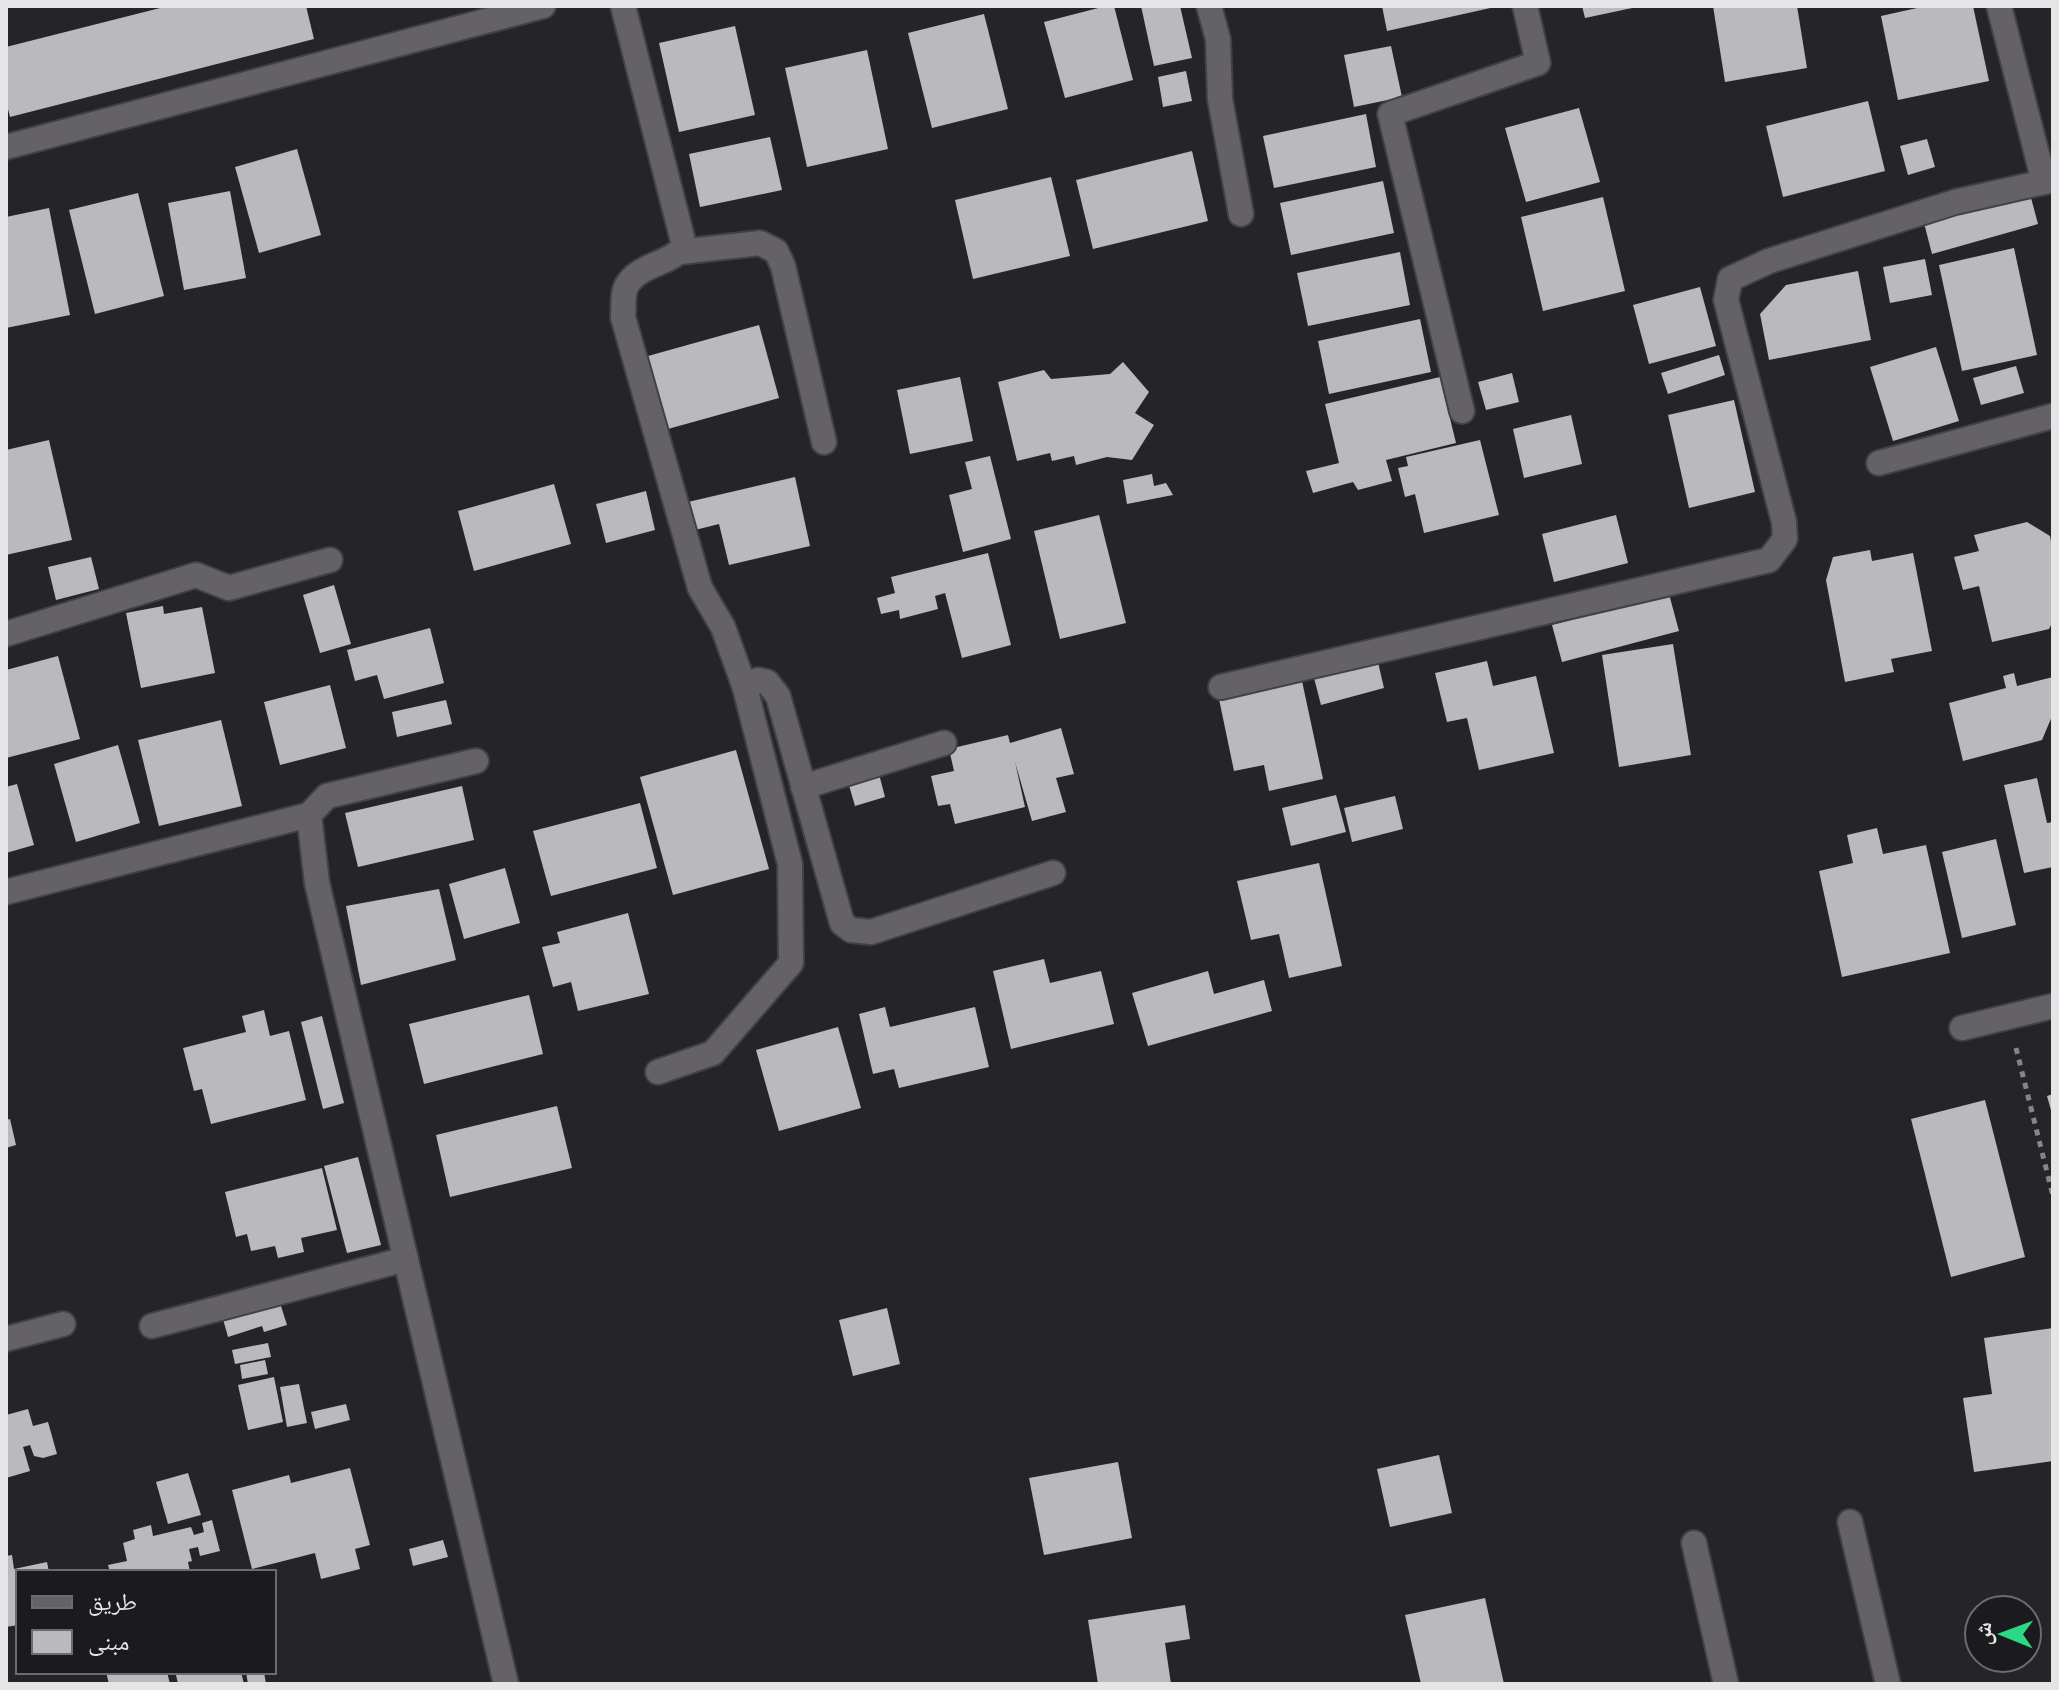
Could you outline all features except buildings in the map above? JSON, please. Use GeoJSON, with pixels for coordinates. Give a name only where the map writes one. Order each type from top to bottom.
{"type":"FeatureCollection","features":[{"type":"Feature","properties":{"kind":"street"},"geometry":{"type":"LineString","coordinates":[[6,147],[543,6]]}},
{"type":"Feature","properties":{"kind":"street"},"geometry":{"type":"LineString","coordinates":[[623,6],[684,237],[680,252]]}},
{"type":"Feature","properties":{"kind":"street"},"geometry":{"type":"LineString","coordinates":[[1209,6],[1218,39],[1220,99],[1241,214]]}},
{"type":"Feature","properties":{"kind":"street"},"geometry":{"type":"LineString","coordinates":[[1462,411],[1390,114],[1538,63],[1525,6]]}},
{"type":"Feature","properties":{"kind":"street"},"geometry":{"type":"LineString","coordinates":[[1221,687],[1769,560],[1785,539],[1784,522],[1726,300],[1730,279],[1769,261],[1940,207],[2048,181],[1999,6]]}},
{"type":"Feature","properties":{"kind":"street"},"geometry":{"type":"LineString","coordinates":[[658,1072],[713,1053],[791,963],[790,864],[745,688],[723,627],[700,588],[623,317],[626,286],[644,269],[680,252],[760,243],[776,251],[783,266],[824,442]]}},
{"type":"Feature","properties":{"kind":"street"},"geometry":{"type":"LineString","coordinates":[[1879,463],[2053,416]]}},
{"type":"Feature","properties":{"kind":"street"},"geometry":{"type":"LineString","coordinates":[[6,634],[196,575],[229,588],[330,560]]}},
{"type":"Feature","properties":{"kind":"street"},"geometry":{"type":"LineString","coordinates":[[745,688],[758,680],[767,682],[778,696],[842,923],[851,930],[871,932],[1053,873]]}},
{"type":"Feature","properties":{"kind":"street"},"geometry":{"type":"LineString","coordinates":[[803,787],[944,743]]}},
{"type":"Feature","properties":{"kind":"street"},"geometry":{"type":"LineString","coordinates":[[6,892],[309,815],[327,796],[476,761]]}},
{"type":"Feature","properties":{"kind":"street"},"geometry":{"type":"LineString","coordinates":[[309,815],[317,883],[506,1684]]}},
{"type":"Feature","properties":{"kind":"street"},"geometry":{"type":"LineString","coordinates":[[1962,1028],[2053,1006]]}},
{"type":"Feature","properties":{"kind":"street"},"geometry":{"type":"LineString","coordinates":[[152,1326],[406,1259]]}},
{"type":"Feature","properties":{"kind":"street"},"geometry":{"type":"LineString","coordinates":[[6,1339],[63,1324]]}},
{"type":"Feature","properties":{"kind":"street"},"geometry":{"type":"LineString","coordinates":[[1850,1522],[1888,1684]]}},
{"type":"Feature","properties":{"kind":"street"},"geometry":{"type":"LineString","coordinates":[[1694,1543],[1726,1684]]}},
{"type":"Feature","properties":{"kind":"path"},"geometry":{"type":"LineString","coordinates":[[2008,1016],[2053,1196]]}}]}
